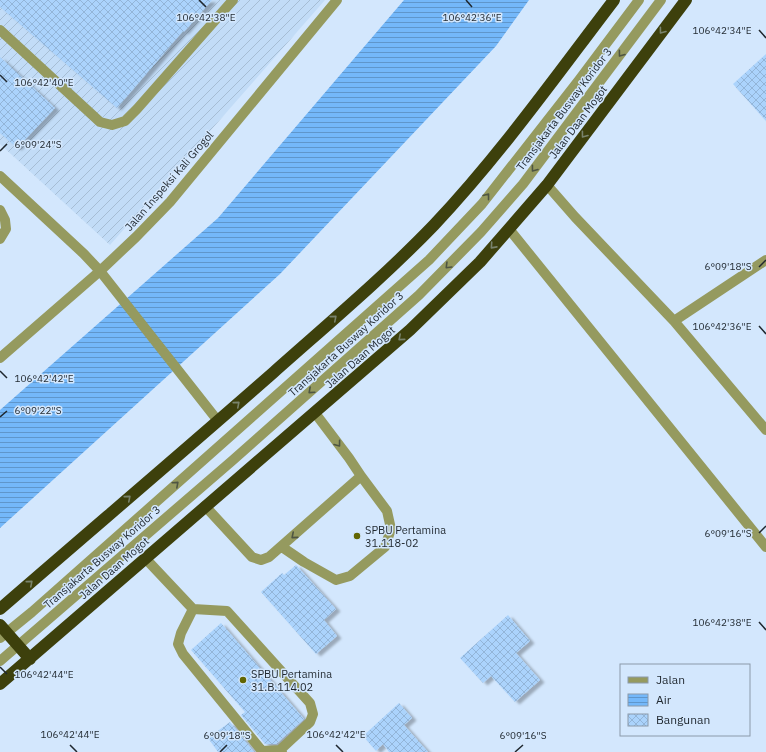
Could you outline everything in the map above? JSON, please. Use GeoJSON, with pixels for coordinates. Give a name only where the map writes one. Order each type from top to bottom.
{"type":"FeatureCollection","features":[{"type":"Feature","properties":{"kind":"highway"},"geometry":{"type":"LineString","coordinates":[[0,609],[218,421],[361,295],[435,224],[515,130],[614,0]]}},
{"type":"Feature","properties":{"kind":"highway","name":"Jalan Daan Mogot"},"geometry":{"type":"LineString","coordinates":[[0,684],[410,330],[480,262],[547,185],[686,0]]}},
{"type":"Feature","properties":{"kind":"highway"},"geometry":{"type":"LineString","coordinates":[[2,632],[18,645],[30,659]]}},
{"type":"Feature","properties":{"kind":"street"},"geometry":{"type":"LineString","coordinates":[[0,30],[100,122],[112,125],[125,120],[137,109],[233,0]]}},
{"type":"Feature","properties":{"kind":"street","name":"Jalan Inspeksi Kali Grogol"},"geometry":{"type":"LineString","coordinates":[[0,358],[100,271],[170,202],[337,0]]}},
{"type":"Feature","properties":{"kind":"street","name":"Transjakarta Busway Koridor 3"},"geometry":{"type":"LineString","coordinates":[[2,632],[50,596],[429,260],[482,204],[579,80],[639,0]]}},
{"type":"Feature","properties":{"kind":"street","name":"Transjakarta Busway Koridor 3"},"geometry":{"type":"LineString","coordinates":[[0,661],[233,460],[419,295],[481,232],[523,184],[661,0]]}},
{"type":"Feature","properties":{"kind":"street"},"geometry":{"type":"LineString","coordinates":[[0,176],[84,254],[100,271],[218,421]]}},
{"type":"Feature","properties":{"kind":"street"},"geometry":{"type":"LineString","coordinates":[[547,185],[575,217],[674,321],[766,430]]}},
{"type":"Feature","properties":{"kind":"street"},"geometry":{"type":"LineString","coordinates":[[0,210],[5,220],[6,229],[0,239]]}},
{"type":"Feature","properties":{"kind":"street"},"geometry":{"type":"LineString","coordinates":[[509,229],[766,547]]}},
{"type":"Feature","properties":{"kind":"street"},"geometry":{"type":"LineString","coordinates":[[674,321],[766,260]]}},
{"type":"Feature","properties":{"kind":"street"},"geometry":{"type":"LineString","coordinates":[[282,547],[304,562],[336,580],[350,576],[385,547],[391,529],[387,511],[315,413]]}},
{"type":"Feature","properties":{"kind":"street"},"geometry":{"type":"LineString","coordinates":[[205,506],[252,557],[261,560],[269,557],[282,547],[361,476]]}},
{"type":"Feature","properties":{"kind":"street"},"geometry":{"type":"LineString","coordinates":[[145,558],[193,609],[227,611],[310,703],[313,714],[310,722],[281,751],[262,751],[183,654],[178,644],[181,633],[193,609]]}},
{"type":"Feature","properties":{"kind":"shaded area"},"geometry":{"type":"Polygon","coordinates":[[[0,0],[325,0],[110,245],[0,144],[0,0]]]}},
{"type":"Feature","properties":{"kind":"water"},"geometry":{"type":"Polygon","coordinates":[[[404,0],[529,0],[496,46],[280,274],[0,528],[0,410],[218,218],[404,0]]]}},
{"type":"Feature","properties":{"kind":"building"},"geometry":{"type":"Polygon","coordinates":[[[0,0],[212,0],[184,32],[183,31],[117,108],[0,7],[0,0]]]}},
{"type":"Feature","properties":{"kind":"building"},"geometry":{"type":"Polygon","coordinates":[[[766,54],[766,121],[733,84],[766,54]]]}},
{"type":"Feature","properties":{"kind":"building"},"geometry":{"type":"Polygon","coordinates":[[[0,57],[55,108],[17,148],[0,133],[0,57]]]}},
{"type":"Feature","properties":{"kind":"building"},"geometry":{"type":"Polygon","coordinates":[[[296,565],[336,609],[324,620],[337,636],[316,654],[261,592],[282,573],[284,575],[296,565]]]}},
{"type":"Feature","properties":{"kind":"building"},"geometry":{"type":"Polygon","coordinates":[[[508,615],[530,641],[516,653],[540,680],[515,702],[491,676],[483,683],[460,658],[508,615]]]}},
{"type":"Feature","properties":{"kind":"building"},"geometry":{"type":"Polygon","coordinates":[[[221,623],[304,719],[276,744],[265,744],[241,715],[245,712],[191,650],[221,623]]]}},
{"type":"Feature","properties":{"kind":"building"},"geometry":{"type":"Polygon","coordinates":[[[399,703],[412,718],[404,725],[428,752],[389,752],[383,744],[376,751],[363,736],[399,703]]]}},
{"type":"Feature","properties":{"kind":"building"},"geometry":{"type":"Polygon","coordinates":[[[230,722],[254,752],[218,752],[208,738],[230,722]]]}},
{"type":"Feature","properties":{"kind":"place","name":"SPBU Pertamina 31.118-02"},"geometry":{"type":"Point","coordinates":[357,536]}},
{"type":"Feature","properties":{"kind":"place","name":"SPBU Pertamina 31.B.114.02"},"geometry":{"type":"Point","coordinates":[243,680]}}]}
